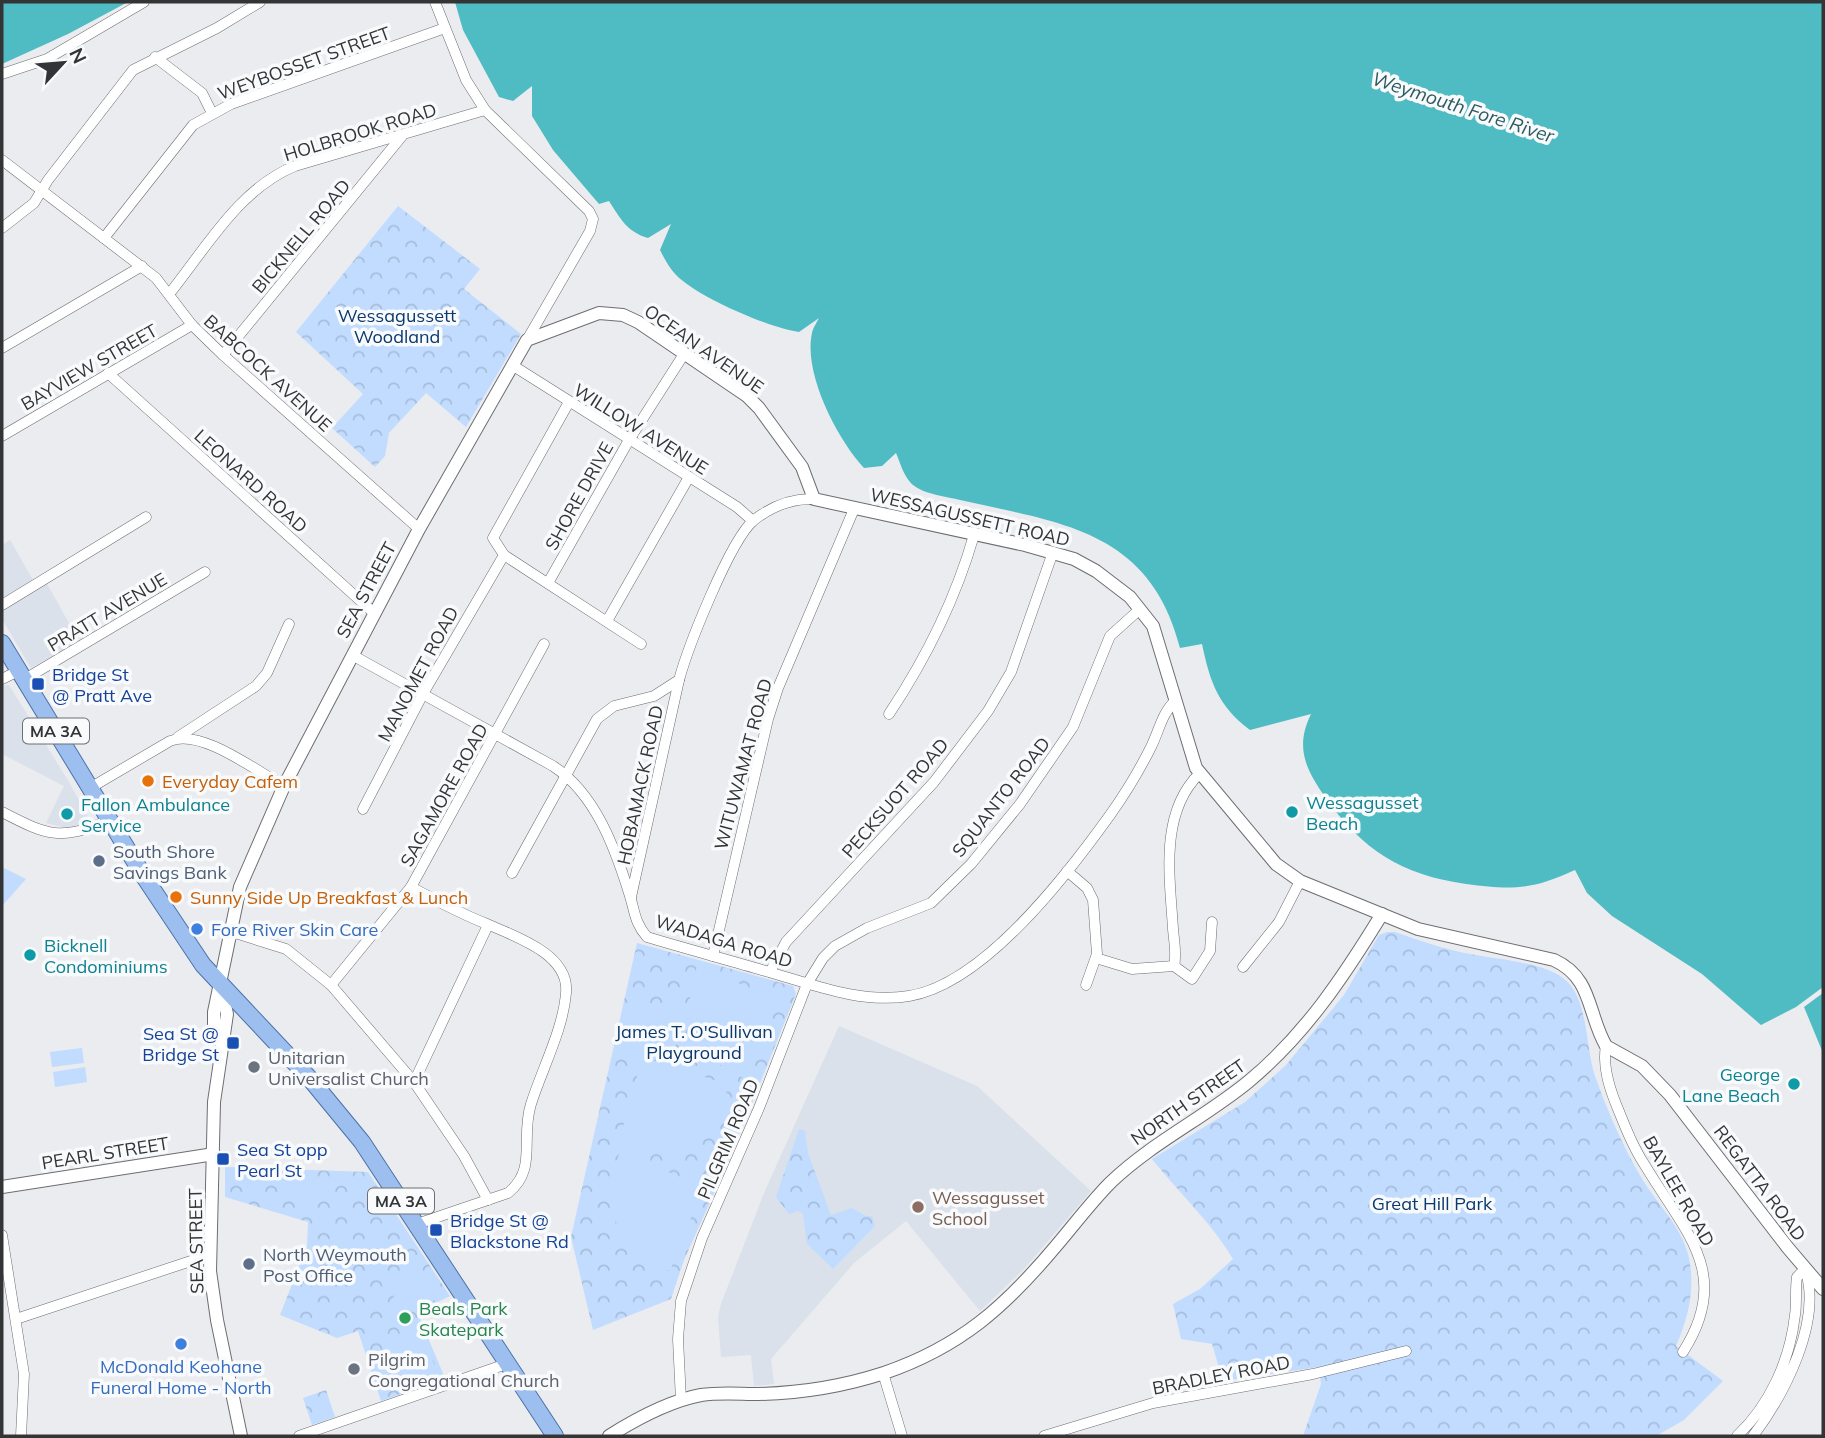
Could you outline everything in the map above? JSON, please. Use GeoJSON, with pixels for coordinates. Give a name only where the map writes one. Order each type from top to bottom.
{"type":"FeatureCollection","features":[{"type":"Feature","properties":{"kind":"main road","name":"MA 3A"},"geometry":{"type":"LineString","coordinates":[[2,643],[109,820],[203,965],[336,1108],[417,1224],[555,1436]]}},
{"type":"Feature","properties":{"kind":"street"},"geometry":{"type":"LineString","coordinates":[[2,74],[47,59],[144,2]]}},
{"type":"Feature","properties":{"kind":"street"},"geometry":{"type":"LineString","coordinates":[[2,228],[28,210],[133,70],[207,34],[260,2]]}},
{"type":"Feature","properties":{"kind":"street"},"geometry":{"type":"LineString","coordinates":[[435,2],[466,80],[485,110]]}},
{"type":"Feature","properties":{"kind":"street","name":"WEYBOSSET STREET"},"geometry":{"type":"LineString","coordinates":[[104,238],[193,125],[212,113],[445,28]]}},
{"type":"Feature","properties":{"kind":"street"},"geometry":{"type":"LineString","coordinates":[[155,57],[202,93],[212,113]]}},
{"type":"Feature","properties":{"kind":"street","name":"HOLBROOK ROAD"},"geometry":{"type":"LineString","coordinates":[[170,293],[262,183],[295,166],[485,110]]}},
{"type":"Feature","properties":{"kind":"street","name":"SEA STREET"},"geometry":{"type":"LineString","coordinates":[[221,1043],[214,1019],[229,931],[240,887],[284,786],[419,529],[590,231],[593,219],[589,211],[485,110]]}},
{"type":"Feature","properties":{"kind":"street","name":"BICKNELL ROAD"},"geometry":{"type":"LineString","coordinates":[[223,355],[402,136]]}},
{"type":"Feature","properties":{"kind":"street","name":"BABCOCK AVENUE"},"geometry":{"type":"LineString","coordinates":[[2,160],[142,266],[170,293],[191,325],[419,529]]}},
{"type":"Feature","properties":{"kind":"street"},"geometry":{"type":"LineString","coordinates":[[2,348],[142,266]]}},
{"type":"Feature","properties":{"kind":"street","name":"OCEAN AVENUE"},"geometry":{"type":"LineString","coordinates":[[527,340],[587,317],[612,313],[638,322],[747,396],[759,408],[802,467],[814,499]]}},
{"type":"Feature","properties":{"kind":"street","name":"BAYVIEW STREET"},"geometry":{"type":"LineString","coordinates":[[2,436],[191,325]]}},
{"type":"Feature","properties":{"kind":"street","name":"SHORE DRIVE"},"geometry":{"type":"LineString","coordinates":[[548,583],[629,440],[684,354]]}},
{"type":"Feature","properties":{"kind":"street","name":"WILLOW AVENUE"},"geometry":{"type":"LineString","coordinates":[[512,365],[690,477],[753,521]]}},
{"type":"Feature","properties":{"kind":"street","name":"LEONARD ROAD"},"geometry":{"type":"LineString","coordinates":[[108,373],[374,613]]}},
{"type":"Feature","properties":{"kind":"street"},"geometry":{"type":"LineString","coordinates":[[569,402],[494,531],[495,544],[504,555],[640,644]]}},
{"type":"Feature","properties":{"kind":"street"},"geometry":{"type":"LineString","coordinates":[[607,621],[690,477]]}},
{"type":"Feature","properties":{"kind":"street","name":"WESSAGUSSETT ROAD"},"geometry":{"type":"LineString","coordinates":[[753,521],[789,502],[814,499],[1052,552],[1097,571],[1140,609],[1156,634],[1189,752],[1199,774],[1267,855],[1300,881],[1418,929],[1554,960],[1571,971],[1585,987],[1606,1046]]}},
{"type":"Feature","properties":{"kind":"street","name":"WITUWAMAT ROAD"},"geometry":{"type":"LineString","coordinates":[[713,956],[768,719],[778,688],[854,509]]}},
{"type":"Feature","properties":{"kind":"street"},"geometry":{"type":"LineString","coordinates":[[2,605],[146,517]]}},
{"type":"Feature","properties":{"kind":"street"},"geometry":{"type":"LineString","coordinates":[[512,873],[591,727],[604,712],[614,706],[654,696],[679,680],[686,654],[721,575],[753,521]]}},
{"type":"Feature","properties":{"kind":"street"},"geometry":{"type":"LineString","coordinates":[[889,714],[925,658],[946,618],[974,535]]}},
{"type":"Feature","properties":{"kind":"street","name":"PECKSUOT ROAD"},"geometry":{"type":"LineString","coordinates":[[769,972],[786,942],[934,782],[988,711],[1011,672],[1052,552]]}},
{"type":"Feature","properties":{"kind":"street","name":"MANOMET ROAD"},"geometry":{"type":"LineString","coordinates":[[363,809],[424,692],[504,555]]}},
{"type":"Feature","properties":{"kind":"street","name":"PRATT AVENUE"},"geometry":{"type":"LineString","coordinates":[[2,679],[22,675],[205,572]]}},
{"type":"Feature","properties":{"kind":"street","name":"SQUANTO ROAD"},"geometry":{"type":"LineString","coordinates":[[807,984],[823,958],[835,946],[867,928],[904,916],[931,903],[971,864],[1020,804],[1073,727],[1110,636],[1140,609]]}},
{"type":"Feature","properties":{"kind":"street"},"geometry":{"type":"LineString","coordinates":[[90,788],[175,739],[256,686],[267,673],[289,624]]}},
{"type":"Feature","properties":{"kind":"street","name":"SAGAMORE ROAD"},"geometry":{"type":"LineString","coordinates":[[331,985],[411,887],[544,644]]}},
{"type":"Feature","properties":{"kind":"street"},"geometry":{"type":"LineString","coordinates":[[352,655],[424,692],[565,773]]}},
{"type":"Feature","properties":{"kind":"street","name":"HOBAMACK ROAD"},"geometry":{"type":"LineString","coordinates":[[631,897],[679,680]]}},
{"type":"Feature","properties":{"kind":"street"},"geometry":{"type":"LineString","coordinates":[[654,696],[671,713]]}},
{"type":"Feature","properties":{"kind":"street"},"geometry":{"type":"LineString","coordinates":[[807,984],[859,995],[892,998],[945,986],[963,976],[999,947],[1067,871],[1123,796],[1151,747],[1164,714],[1175,701]]}},
{"type":"Feature","properties":{"kind":"street"},"geometry":{"type":"LineString","coordinates":[[175,739],[193,737],[284,786]]}},
{"type":"Feature","properties":{"kind":"street","name":"WADAGA ROAD"},"geometry":{"type":"LineString","coordinates":[[565,773],[592,806],[631,897],[632,915],[647,937],[807,984]]}},
{"type":"Feature","properties":{"kind":"street"},"geometry":{"type":"LineString","coordinates":[[1174,966],[1170,842],[1177,813],[1199,774]]}},
{"type":"Feature","properties":{"kind":"street"},"geometry":{"type":"LineString","coordinates":[[2,812],[61,835],[73,834],[109,820]]}},
{"type":"Feature","properties":{"kind":"street"},"geometry":{"type":"LineString","coordinates":[[1067,871],[1091,896],[1096,958],[1086,985]]}},
{"type":"Feature","properties":{"kind":"street"},"geometry":{"type":"LineString","coordinates":[[1243,967],[1279,922],[1300,881]]}},
{"type":"Feature","properties":{"kind":"street"},"geometry":{"type":"LineString","coordinates":[[411,887],[488,925],[509,932],[546,955],[561,972],[566,994],[524,1124],[527,1156],[520,1183],[508,1193],[417,1224]]}},
{"type":"Feature","properties":{"kind":"street","name":"NORTH STREET"},"geometry":{"type":"LineString","coordinates":[[609,1436],[681,1400],[702,1395],[804,1391],[883,1373],[959,1340],[987,1319],[1111,1183],[1168,1135],[1234,1093],[1275,1059],[1322,1008],[1382,914]]}},
{"type":"Feature","properties":{"kind":"street"},"geometry":{"type":"LineString","coordinates":[[1096,958],[1139,970],[1174,966],[1192,979],[1210,951],[1212,922]]}},
{"type":"Feature","properties":{"kind":"street"},"geometry":{"type":"LineString","coordinates":[[414,1082],[488,925]]}},
{"type":"Feature","properties":{"kind":"street"},"geometry":{"type":"LineString","coordinates":[[229,931],[286,949],[331,985],[414,1082],[464,1156],[488,1200]]}},
{"type":"Feature","properties":{"kind":"street","name":"PILGRIM ROAD"},"geometry":{"type":"LineString","coordinates":[[681,1400],[678,1339],[681,1301],[702,1238],[762,1100],[807,984]]}},
{"type":"Feature","properties":{"kind":"street","name":"SEA STREET"},"geometry":{"type":"LineString","coordinates":[[221,985],[227,1014],[214,1102],[209,1255],[216,1320],[241,1436]]}},
{"type":"Feature","properties":{"kind":"street"},"geometry":{"type":"LineString","coordinates":[[226,1029],[241,1020],[258,1023]]}},
{"type":"Feature","properties":{"kind":"street","name":"REGATTA ROAD"},"geometry":{"type":"LineString","coordinates":[[1606,1046],[1642,1066],[1670,1095],[1823,1289]]}},
{"type":"Feature","properties":{"kind":"street","name":"BAYLEE ROAD"},"geometry":{"type":"LineString","coordinates":[[1606,1046],[1608,1079],[1632,1143],[1688,1231],[1702,1261],[1705,1274],[1703,1305],[1692,1337],[1683,1352]]}},
{"type":"Feature","properties":{"kind":"street","name":"PEARL STREET"},"geometry":{"type":"LineString","coordinates":[[2,1187],[214,1154]]}},
{"type":"Feature","properties":{"kind":"street"},"geometry":{"type":"LineString","coordinates":[[2,1235],[24,1374],[21,1436]]}},
{"type":"Feature","properties":{"kind":"street"},"geometry":{"type":"LineString","coordinates":[[16,1319],[209,1255]]}},
{"type":"Feature","properties":{"kind":"street"},"geometry":{"type":"LineString","coordinates":[[1737,1436],[1760,1411],[1782,1368],[1795,1318],[1797,1277],[1805,1269]]}},
{"type":"Feature","properties":{"kind":"street"},"geometry":{"type":"LineString","coordinates":[[1753,1436],[1780,1397],[1797,1356],[1811,1300],[1805,1269]]}},
{"type":"Feature","properties":{"kind":"street","name":"BRADLEY ROAD"},"geometry":{"type":"LineString","coordinates":[[1044,1436],[1153,1404],[1325,1372],[1406,1351]]}},
{"type":"Feature","properties":{"kind":"street"},"geometry":{"type":"LineString","coordinates":[[299,1436],[509,1363]]}},
{"type":"Feature","properties":{"kind":"street"},"geometry":{"type":"LineString","coordinates":[[883,1373],[902,1436]]}},
{"type":"Feature","properties":{"kind":"shaded area"},"geometry":{"type":"Polygon","coordinates":[[[10,540],[33,580],[2,599],[2,541],[4,544],[10,540]]]}},
{"type":"Feature","properties":{"kind":"shaded area"},"geometry":{"type":"Polygon","coordinates":[[[46,582],[79,641],[31,668],[2,619],[2,609],[46,582]]]}},
{"type":"Feature","properties":{"kind":"shaded area"},"geometry":{"type":"Polygon","coordinates":[[[9,685],[91,822],[66,828],[46,823],[64,786],[2,754],[2,686],[9,685]]]}},
{"type":"Feature","properties":{"kind":"shaded area","name":"Wessagusset School"},"geometry":{"type":"Polygon","coordinates":[[[839,1026],[977,1086],[1091,1191],[1024,1269],[980,1311],[906,1221],[854,1263],[771,1359],[774,1384],[754,1386],[751,1355],[721,1357],[718,1317],[721,1304],[764,1193],[839,1026]]]}},
{"type":"Feature","properties":{"kind":"green space","name":"Wessagussett Woodland"},"geometry":{"type":"Polygon","coordinates":[[[398,206],[480,269],[464,289],[521,334],[466,427],[426,393],[389,433],[385,456],[375,467],[332,428],[363,394],[296,332],[398,206]]]}},
{"type":"Feature","properties":{"kind":"green space"},"geometry":{"type":"Polygon","coordinates":[[[2,867],[26,879],[2,906],[2,867]]]}},
{"type":"Feature","properties":{"kind":"green space","name":"Great Hill Park"},"geometry":{"type":"Polygon","coordinates":[[[1387,932],[1468,954],[1540,967],[1563,978],[1578,997],[1595,1076],[1611,1117],[1650,1191],[1675,1225],[1688,1254],[1690,1301],[1676,1346],[1723,1381],[1684,1420],[1656,1436],[1303,1436],[1321,1384],[1319,1367],[1223,1381],[1212,1344],[1181,1339],[1173,1304],[1200,1289],[1233,1259],[1205,1220],[1152,1159],[1245,1102],[1286,1065],[1344,995],[1379,935],[1387,932]]]}},
{"type":"Feature","properties":{"kind":"green space","name":"James T. O'Sullivan Playground"},"geometry":{"type":"Polygon","coordinates":[[[637,943],[793,986],[796,994],[729,1160],[684,1260],[671,1299],[593,1330],[571,1237],[637,943]]]}},
{"type":"Feature","properties":{"kind":"green space"},"geometry":{"type":"Polygon","coordinates":[[[698,964],[772,999],[775,1006],[746,1079],[713,1059],[702,1047],[695,1033],[690,1018],[690,1001],[698,964]]]}},
{"type":"Feature","properties":{"kind":"green space"},"geometry":{"type":"Polygon","coordinates":[[[637,1001],[684,1012],[672,1061],[625,1049],[637,1001]]]}},
{"type":"Feature","properties":{"kind":"green space"},"geometry":{"type":"Polygon","coordinates":[[[82,1048],[84,1063],[52,1067],[50,1052],[82,1048]]]}},
{"type":"Feature","properties":{"kind":"green space"},"geometry":{"type":"Polygon","coordinates":[[[649,1059],[729,1085],[722,1103],[701,1132],[687,1142],[655,1151],[618,1145],[641,1062],[649,1059]]]}},
{"type":"Feature","properties":{"kind":"green space"},"geometry":{"type":"Polygon","coordinates":[[[85,1067],[87,1082],[55,1087],[53,1072],[85,1067]]]}},
{"type":"Feature","properties":{"kind":"green space"},"geometry":{"type":"Polygon","coordinates":[[[799,1129],[805,1131],[808,1153],[831,1215],[852,1208],[866,1216],[872,1216],[875,1226],[833,1269],[807,1244],[803,1214],[798,1211],[789,1214],[776,1197],[799,1129]]]}},
{"type":"Feature","properties":{"kind":"green space"},"geometry":{"type":"Polygon","coordinates":[[[621,1151],[698,1185],[701,1192],[670,1271],[637,1250],[616,1223],[611,1207],[610,1189],[613,1171],[621,1151]]]}},
{"type":"Feature","properties":{"kind":"green space"},"geometry":{"type":"Polygon","coordinates":[[[225,1167],[368,1172],[450,1296],[417,1312],[445,1378],[381,1401],[358,1331],[337,1338],[280,1315],[307,1246],[308,1222],[225,1197],[225,1167]]]}},
{"type":"Feature","properties":{"kind":"green space"},"geometry":{"type":"Polygon","coordinates":[[[292,1178],[312,1179],[315,1190],[311,1193],[291,1192],[289,1181],[292,1178]]]}},
{"type":"Feature","properties":{"kind":"green space","name":"Beals Park Skatepark"},"geometry":{"type":"Polygon","coordinates":[[[426,1270],[439,1289],[437,1299],[411,1310],[435,1366],[431,1373],[404,1377],[398,1365],[401,1339],[393,1298],[403,1280],[426,1270]]]}},
{"type":"Feature","properties":{"kind":"green space"},"geometry":{"type":"Polygon","coordinates":[[[326,1390],[335,1417],[312,1425],[303,1398],[326,1390]]]}},
{"type":"Feature","properties":{"kind":"water"},"geometry":{"type":"Polygon","coordinates":[[[2,2],[128,2],[68,34],[2,64],[2,2]]]}},
{"type":"Feature","properties":{"kind":"water","name":"Weymouth Fore River"},"geometry":{"type":"Polygon","coordinates":[[[455,2],[1823,2],[1823,987],[1796,1007],[1761,1025],[1702,974],[1612,916],[1587,893],[1575,870],[1534,885],[1482,886],[1422,874],[1385,857],[1339,816],[1308,767],[1303,747],[1311,714],[1250,730],[1239,721],[1223,702],[1212,682],[1202,644],[1180,648],[1166,609],[1147,578],[1124,555],[1097,538],[1066,526],[920,489],[908,479],[896,453],[882,466],[864,468],[833,423],[817,386],[811,349],[813,331],[819,318],[799,332],[787,329],[722,304],[679,278],[660,250],[671,224],[648,238],[629,228],[609,201],[599,204],[553,150],[532,116],[532,86],[513,101],[499,97],[463,30],[455,2]]]}},
{"type":"Feature","properties":{"kind":"water"},"geometry":{"type":"Polygon","coordinates":[[[1823,993],[1823,1053],[1804,1007],[1823,993]]]}},
{"type":"Feature","properties":{"kind":"place","name":"Bridge St @ Pratt Ave"},"geometry":{"type":"Point","coordinates":[38,684]}},
{"type":"Feature","properties":{"kind":"place","name":"Everyday Cafem"},"geometry":{"type":"Point","coordinates":[148,781]}},
{"type":"Feature","properties":{"kind":"place","name":"Wessagusset Beach"},"geometry":{"type":"Point","coordinates":[1292,812]}},
{"type":"Feature","properties":{"kind":"place","name":"Fallon Ambulance Service"},"geometry":{"type":"Point","coordinates":[67,814]}},
{"type":"Feature","properties":{"kind":"place","name":"South Shore Savings Bank"},"geometry":{"type":"Point","coordinates":[99,861]}},
{"type":"Feature","properties":{"kind":"place","name":"Sunny Side Up Breakfast & Lunch"},"geometry":{"type":"Point","coordinates":[176,897]}},
{"type":"Feature","properties":{"kind":"place","name":"Fore River Skin Care"},"geometry":{"type":"Point","coordinates":[197,929]}},
{"type":"Feature","properties":{"kind":"place","name":"Bicknell Condominiums"},"geometry":{"type":"Point","coordinates":[30,955]}},
{"type":"Feature","properties":{"kind":"place","name":"Sea St @ Bridge St"},"geometry":{"type":"Point","coordinates":[233,1043]}},
{"type":"Feature","properties":{"kind":"place","name":"Unitarian Universalist Church"},"geometry":{"type":"Point","coordinates":[254,1067]}},
{"type":"Feature","properties":{"kind":"place","name":"George Lane Beach"},"geometry":{"type":"Point","coordinates":[1794,1084]}},
{"type":"Feature","properties":{"kind":"place","name":"Sea St opp Pearl St"},"geometry":{"type":"Point","coordinates":[223,1159]}},
{"type":"Feature","properties":{"kind":"place","name":"Wessagusset School"},"geometry":{"type":"Point","coordinates":[918,1207]}},
{"type":"Feature","properties":{"kind":"place","name":"Bridge St @ Blackstone Rd"},"geometry":{"type":"Point","coordinates":[436,1230]}},
{"type":"Feature","properties":{"kind":"place","name":"North Weymouth Post Office"},"geometry":{"type":"Point","coordinates":[249,1264]}},
{"type":"Feature","properties":{"kind":"place","name":"Beals Park Skatepark"},"geometry":{"type":"Point","coordinates":[405,1318]}},
{"type":"Feature","properties":{"kind":"place","name":"McDonald Keohane Funeral Home - North"},"geometry":{"type":"Point","coordinates":[181,1344]}},
{"type":"Feature","properties":{"kind":"place","name":"Pilgrim Congregational Church"},"geometry":{"type":"Point","coordinates":[354,1369]}}]}
